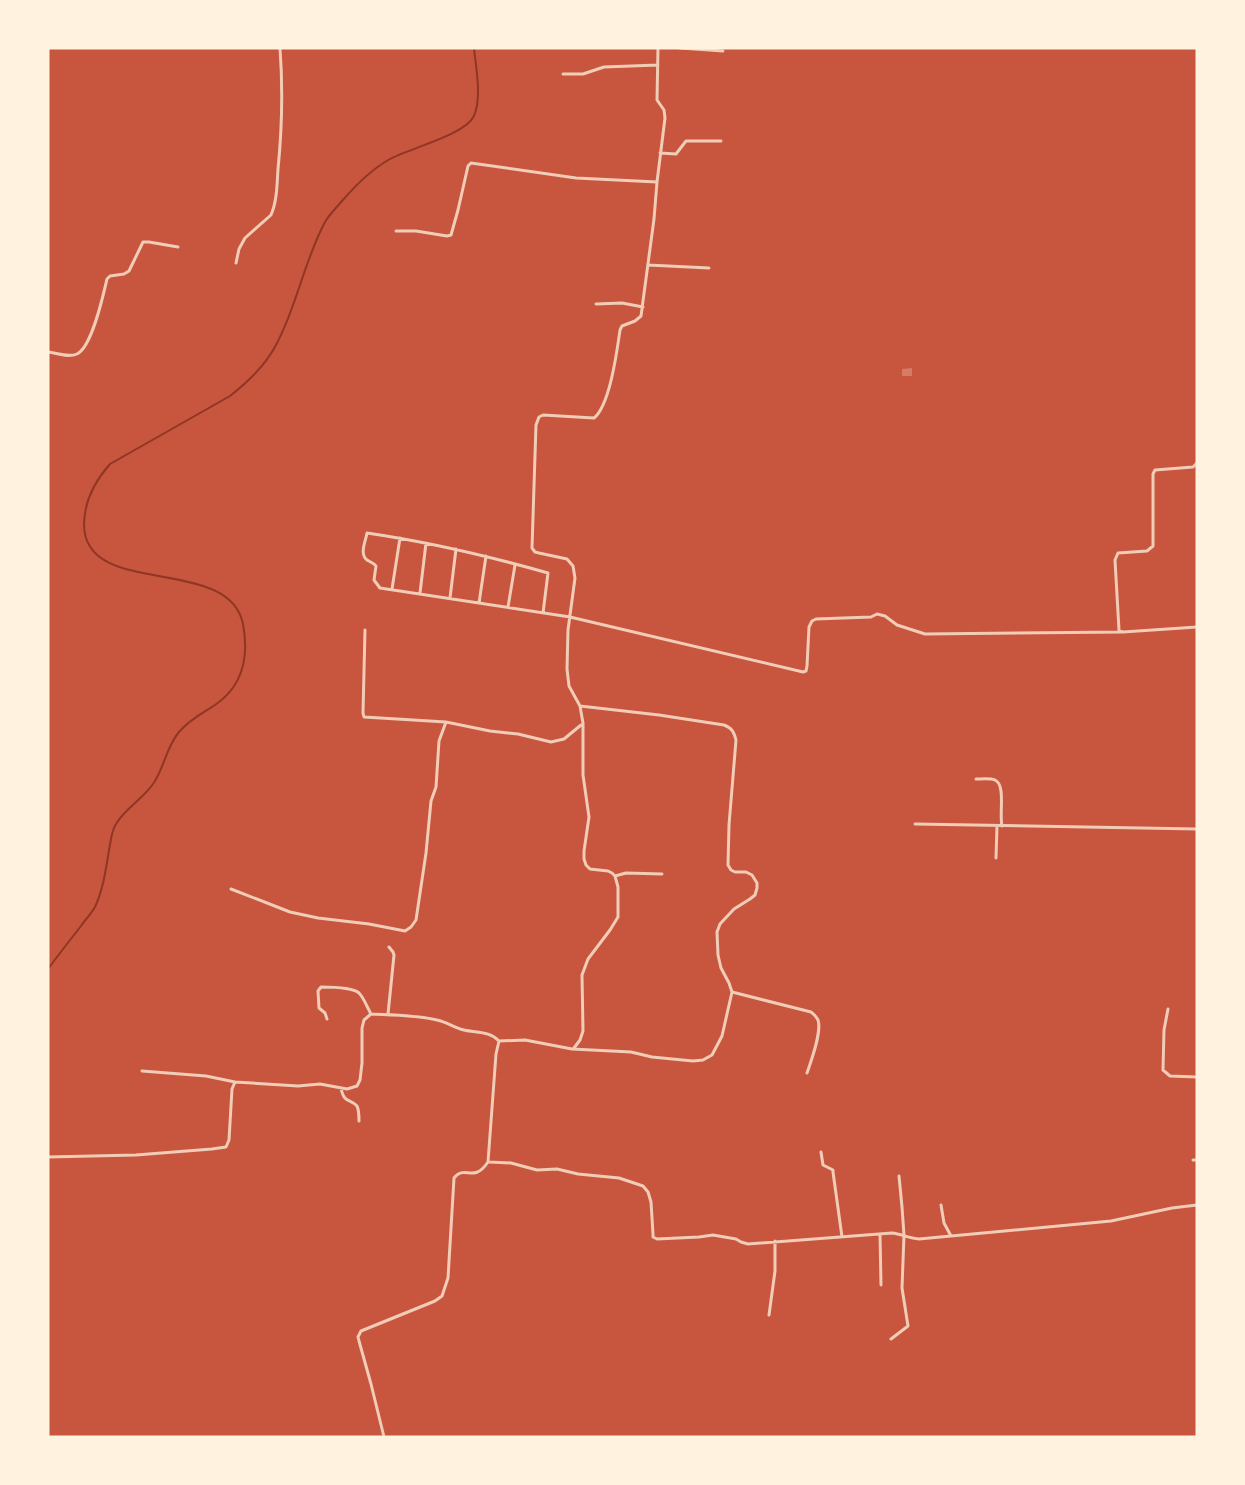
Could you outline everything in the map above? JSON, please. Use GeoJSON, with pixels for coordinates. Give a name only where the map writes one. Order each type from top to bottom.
{"type":"FeatureCollection","features":[{"type":"Feature","properties":{"kind":"street"},"geometry":{"type":"LineString","coordinates":[[236,263],[239,249],[245,238],[271,215],[273,210],[278,175],[282,106],[280,48]]}},
{"type":"Feature","properties":{"kind":"street"},"geometry":{"type":"LineString","coordinates":[[572,1049],[577,1045],[583,1031],[582,975],[584,966],[618,917],[618,887],[615,876],[608,871],[590,869],[584,859],[589,817],[583,775],[583,723],[580,706],[567,677],[573,566],[567,559],[535,552],[532,548],[537,420],[543,415],[594,418],[598,415],[609,385],[620,330],[622,326],[638,319],[643,307],[665,118],[664,110],[657,100],[658,48]]}},
{"type":"Feature","properties":{"kind":"street"},"geometry":{"type":"LineString","coordinates":[[680,48],[723,51]]}},
{"type":"Feature","properties":{"kind":"street"},"geometry":{"type":"LineString","coordinates":[[563,74],[584,74],[604,67],[658,65]]}},
{"type":"Feature","properties":{"kind":"street"},"geometry":{"type":"LineString","coordinates":[[660,153],[676,154],[688,141],[721,141]]}},
{"type":"Feature","properties":{"kind":"street"},"geometry":{"type":"LineString","coordinates":[[396,231],[409,230],[451,235],[468,166],[471,163],[576,178],[657,182]]}},
{"type":"Feature","properties":{"kind":"street"},"geometry":{"type":"LineString","coordinates":[[48,352],[69,356],[75,355],[86,346],[99,311],[107,279],[129,271],[143,242],[178,247]]}},
{"type":"Feature","properties":{"kind":"street"},"geometry":{"type":"LineString","coordinates":[[648,265],[709,268]]}},
{"type":"Feature","properties":{"kind":"street"},"geometry":{"type":"LineString","coordinates":[[596,304],[622,303],[643,307]]}},
{"type":"Feature","properties":{"kind":"street"},"geometry":{"type":"LineString","coordinates":[[1123,632],[1119,630],[1118,625],[1116,556],[1118,553],[1147,551],[1153,546],[1153,474],[1155,470],[1193,467],[1197,463]]}},
{"type":"Feature","properties":{"kind":"street"},"geometry":{"type":"LineString","coordinates":[[543,613],[548,573],[456,549],[368,533],[363,550],[364,557],[376,566],[374,580],[380,588],[420,593],[479,603],[508,607],[543,613],[570,617],[803,672],[807,666],[809,627],[816,619],[877,614],[885,616],[897,625],[925,634],[1123,632],[1197,627]]}},
{"type":"Feature","properties":{"kind":"street"},"geometry":{"type":"LineString","coordinates":[[392,589],[400,538]]}},
{"type":"Feature","properties":{"kind":"street"},"geometry":{"type":"LineString","coordinates":[[420,593],[426,543]]}},
{"type":"Feature","properties":{"kind":"street"},"geometry":{"type":"LineString","coordinates":[[450,598],[456,549]]}},
{"type":"Feature","properties":{"kind":"street"},"geometry":{"type":"LineString","coordinates":[[479,603],[486,556]]}},
{"type":"Feature","properties":{"kind":"street"},"geometry":{"type":"LineString","coordinates":[[508,607],[515,564]]}},
{"type":"Feature","properties":{"kind":"street"},"geometry":{"type":"LineString","coordinates":[[365,630],[364,717],[446,722],[551,742],[564,740],[571,736],[583,723]]}},
{"type":"Feature","properties":{"kind":"street"},"geometry":{"type":"LineString","coordinates":[[142,1071],[206,1076],[235,1082],[298,1086],[320,1084],[346,1089],[357,1086],[360,1080],[362,1028],[364,1020],[371,1014],[438,1020],[461,1029],[492,1035],[499,1041],[525,1040],[572,1049],[632,1052],[652,1057],[693,1061],[704,1060],[712,1055],[722,1036],[732,992],[721,968],[717,932],[720,924],[734,909],[755,895],[757,888],[752,875],[746,872],[735,872],[728,865],[736,740],[734,732],[730,727],[724,725],[580,706]]}},
{"type":"Feature","properties":{"kind":"street"},"geometry":{"type":"LineString","coordinates":[[231,889],[300,915],[369,924],[399,931],[405,931],[411,927],[416,920],[431,801],[436,787],[439,741],[446,722]]}},
{"type":"Feature","properties":{"kind":"street"},"geometry":{"type":"LineString","coordinates":[[976,779],[993,779],[1001,785],[1000,819],[1002,826]]}},
{"type":"Feature","properties":{"kind":"street"},"geometry":{"type":"LineString","coordinates":[[915,824],[1197,829]]}},
{"type":"Feature","properties":{"kind":"street"},"geometry":{"type":"LineString","coordinates":[[996,858],[997,826]]}},
{"type":"Feature","properties":{"kind":"street"},"geometry":{"type":"LineString","coordinates":[[615,876],[626,873],[662,874]]}},
{"type":"Feature","properties":{"kind":"street"},"geometry":{"type":"LineString","coordinates":[[388,1014],[394,955],[389,947]]}},
{"type":"Feature","properties":{"kind":"street"},"geometry":{"type":"LineString","coordinates":[[327,1019],[325,1013],[319,1008],[318,991],[321,987],[356,991],[371,1014]]}},
{"type":"Feature","properties":{"kind":"street"},"geometry":{"type":"LineString","coordinates":[[732,992],[812,1012],[817,1017],[819,1026],[807,1073]]}},
{"type":"Feature","properties":{"kind":"street"},"geometry":{"type":"LineString","coordinates":[[1168,1009],[1164,1030],[1163,1070],[1170,1076],[1197,1077]]}},
{"type":"Feature","properties":{"kind":"street"},"geometry":{"type":"LineString","coordinates":[[384,1437],[359,1341],[359,1333],[442,1296],[448,1278],[452,1183],[456,1175],[462,1172],[473,1174],[478,1172],[488,1162],[496,1054],[499,1041]]}},
{"type":"Feature","properties":{"kind":"street"},"geometry":{"type":"LineString","coordinates":[[48,1156],[136,1155],[226,1147],[229,1140],[232,1089],[235,1082]]}},
{"type":"Feature","properties":{"kind":"street"},"geometry":{"type":"LineString","coordinates":[[341,1088],[345,1099],[358,1108],[359,1121]]}},
{"type":"Feature","properties":{"kind":"street"},"geometry":{"type":"LineString","coordinates":[[821,1152],[823,1165],[833,1172],[842,1237]]}},
{"type":"Feature","properties":{"kind":"street"},"geometry":{"type":"LineString","coordinates":[[488,1162],[512,1163],[537,1170],[557,1168],[578,1174],[619,1178],[643,1186],[651,1202],[653,1234],[657,1239],[713,1235],[736,1239],[748,1244],[892,1233],[919,1239],[1112,1221],[1197,1205]]}},
{"type":"Feature","properties":{"kind":"street"},"geometry":{"type":"LineString","coordinates":[[891,1340],[908,1326],[902,1288],[904,1235],[899,1176]]}},
{"type":"Feature","properties":{"kind":"street"},"geometry":{"type":"LineString","coordinates":[[940,1205],[944,1223],[951,1236]]}},
{"type":"Feature","properties":{"kind":"street"},"geometry":{"type":"LineString","coordinates":[[880,1234],[881,1285]]}},
{"type":"Feature","properties":{"kind":"street"},"geometry":{"type":"LineString","coordinates":[[769,1315],[775,1271],[775,1241]]}},
{"type":"Feature","properties":{"kind":"building"},"geometry":{"type":"Polygon","coordinates":[[[912,368],[912,376],[902,376],[902,369],[912,368]]]}},
{"type":"Feature","properties":{"kind":"waterway"},"geometry":{"type":"LineString","coordinates":[[48,969],[95,907],[102,887],[111,837],[116,824],[153,784],[179,732],[232,689],[238,679],[244,659],[243,624],[232,603],[212,589],[107,562],[91,548],[84,525],[91,492],[110,464],[230,396],[261,367],[272,353],[283,330],[311,252],[325,222],[333,212],[358,184],[383,163],[449,135],[469,123],[474,116],[478,100],[474,48]]}}]}
